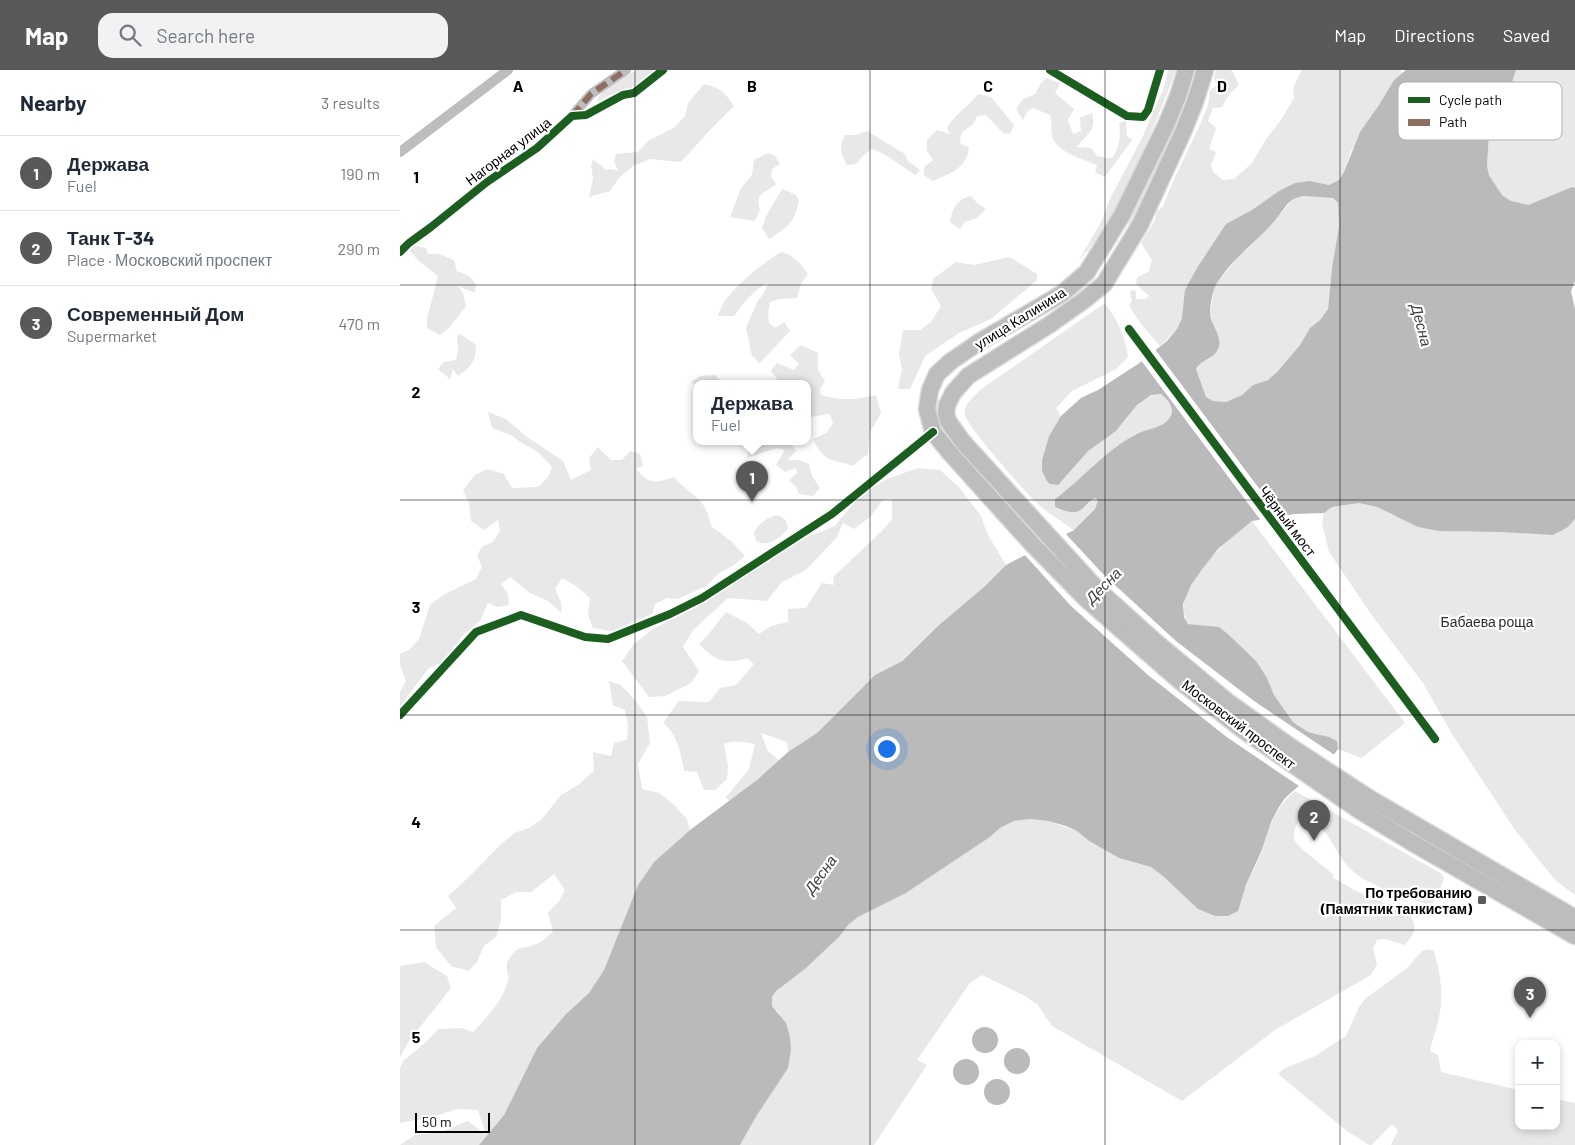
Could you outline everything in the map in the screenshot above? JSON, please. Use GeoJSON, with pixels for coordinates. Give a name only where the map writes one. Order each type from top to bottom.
{"type":"FeatureCollection","features":[{"type":"Feature","properties":{"kind":"main road","name":"улица Калинина"},"geometry":{"type":"LineString","coordinates":[[950,453],[933,432],[927,409],[930,390],[937,374],[950,362],[979,342],[1063,293],[1087,272],[1122,215],[1166,125],[1186,70]]}},
{"type":"Feature","properties":{"kind":"main road","name":"улица Калинина"},"geometry":{"type":"LineString","coordinates":[[959,437],[948,421],[946,413],[947,405],[953,392],[962,381],[1062,316],[1104,284],[1140,225],[1183,132],[1205,70]]}},
{"type":"Feature","properties":{"kind":"main road","name":"Московский проспект"},"geometry":{"type":"LineString","coordinates":[[959,437],[1097,589],[1157,643],[1251,719],[1291,747],[1412,842],[1575,936]]}},
{"type":"Feature","properties":{"kind":"main road","name":"Московский проспект"},"geometry":{"type":"LineString","coordinates":[[950,453],[1032,544],[1086,599],[1181,682],[1243,730],[1364,805],[1575,918]]}},
{"type":"Feature","properties":{"kind":"street"},"geometry":{"type":"LineString","coordinates":[[400,152],[508,70]]}},
{"type":"Feature","properties":{"kind":"street"},"geometry":{"type":"LineString","coordinates":[[572,116],[591,94],[626,70]]}},
{"type":"Feature","properties":{"kind":"street","name":"Нагорная улица"},"geometry":{"type":"LineString","coordinates":[[400,252],[409,242],[488,182],[537,148],[572,116],[586,115],[623,95],[634,92],[663,70]]}},
{"type":"Feature","properties":{"kind":"street"},"geometry":{"type":"LineString","coordinates":[[1050,70],[1127,116],[1143,117],[1148,110],[1160,70]]}},
{"type":"Feature","properties":{"kind":"street","name":"Чёрный мост"},"geometry":{"type":"LineString","coordinates":[[1131,331],[1435,739]]}},
{"type":"Feature","properties":{"kind":"street"},"geometry":{"type":"LineString","coordinates":[[400,715],[476,632],[521,615],[585,636],[608,639],[670,614],[702,598],[832,514],[933,432]]}},
{"type":"Feature","properties":{"kind":"green space"},"geometry":{"type":"Polygon","coordinates":[[[636,70],[655,70],[634,87],[610,95],[597,102],[599,96],[608,87],[636,70]]]}},
{"type":"Feature","properties":{"kind":"green space"},"geometry":{"type":"Polygon","coordinates":[[[1168,70],[1176,70],[1138,163],[1104,228],[1079,260],[1101,222],[1111,197],[1143,136],[1164,87],[1168,70]]]}},
{"type":"Feature","properties":{"kind":"green space"},"geometry":{"type":"Polygon","coordinates":[[[1193,70],[1199,70],[1190,98],[1129,227],[1129,220],[1172,129],[1193,70]]]}},
{"type":"Feature","properties":{"kind":"green space"},"geometry":{"type":"Polygon","coordinates":[[[1216,70],[1232,70],[1239,85],[1229,94],[1222,107],[1213,108],[1208,121],[1216,128],[1209,149],[1216,152],[1211,165],[1213,172],[1223,180],[1234,179],[1252,163],[1294,98],[1293,88],[1302,70],[1398,70],[1403,72],[1394,80],[1351,151],[1344,172],[1339,180],[1329,185],[1310,181],[1226,224],[1214,244],[1177,329],[1160,346],[1140,323],[1129,305],[1132,301],[1131,290],[1136,291],[1136,299],[1145,299],[1149,296],[1136,284],[1137,278],[1149,271],[1152,260],[1141,243],[1155,220],[1157,211],[1163,206],[1199,127],[1208,105],[1210,91],[1216,86],[1214,77],[1216,70]]]}},
{"type":"Feature","properties":{"kind":"green space"},"geometry":{"type":"Polygon","coordinates":[[[1516,70],[1575,70],[1575,188],[1572,187],[1528,205],[1511,201],[1502,195],[1489,175],[1487,166],[1489,140],[1562,140],[1562,82],[1512,82],[1516,70]]]}},
{"type":"Feature","properties":{"kind":"green space"},"geometry":{"type":"Polygon","coordinates":[[[1047,78],[1060,83],[1055,93],[1074,109],[1068,120],[1073,134],[1081,131],[1080,118],[1092,113],[1092,129],[1077,147],[1091,148],[1097,156],[1113,157],[1119,140],[1119,123],[1126,121],[1127,136],[1132,140],[1105,177],[1095,172],[1097,165],[1078,158],[1058,146],[1052,135],[1050,115],[1033,108],[1028,111],[1023,120],[1016,109],[1023,99],[1035,94],[1041,83],[1047,78]]]}},
{"type":"Feature","properties":{"kind":"green space"},"geometry":{"type":"Polygon","coordinates":[[[704,84],[722,91],[734,106],[681,162],[650,159],[633,166],[619,178],[610,191],[589,197],[593,178],[591,166],[593,159],[606,170],[618,171],[614,161],[616,154],[638,152],[648,141],[675,127],[685,116],[688,103],[704,84]]]}},
{"type":"Feature","properties":{"kind":"green space"},"geometry":{"type":"Polygon","coordinates":[[[978,94],[991,97],[1014,125],[1010,134],[1003,133],[986,115],[977,116],[974,123],[961,136],[961,144],[969,147],[968,154],[962,165],[933,181],[924,175],[924,167],[933,160],[927,151],[927,140],[937,130],[950,134],[947,128],[978,94]]]}},
{"type":"Feature","properties":{"kind":"green space"},"geometry":{"type":"Polygon","coordinates":[[[867,131],[905,154],[908,161],[920,170],[916,175],[888,156],[871,149],[856,164],[847,165],[841,150],[845,135],[856,135],[867,131]]]}},
{"type":"Feature","properties":{"kind":"green space"},"geometry":{"type":"Polygon","coordinates":[[[768,153],[775,156],[780,164],[772,169],[771,176],[776,184],[762,194],[758,200],[760,210],[755,221],[730,217],[741,188],[752,175],[754,160],[768,153]]]}},
{"type":"Feature","properties":{"kind":"green space"},"geometry":{"type":"Polygon","coordinates":[[[782,189],[796,195],[799,201],[795,215],[789,224],[769,239],[762,228],[766,216],[782,189]]]}},
{"type":"Feature","properties":{"kind":"green space"},"geometry":{"type":"Polygon","coordinates":[[[971,196],[986,209],[977,218],[965,222],[960,229],[950,222],[952,212],[962,199],[971,196]]]}},
{"type":"Feature","properties":{"kind":"green space"},"geometry":{"type":"Polygon","coordinates":[[[1303,196],[1333,198],[1338,203],[1339,226],[1328,309],[1320,320],[1310,328],[1300,345],[1268,380],[1253,385],[1242,395],[1226,402],[1213,401],[1206,397],[1196,369],[1201,362],[1211,358],[1219,339],[1210,313],[1215,285],[1239,256],[1274,222],[1292,200],[1303,196]]]}},
{"type":"Feature","properties":{"kind":"green space"},"geometry":{"type":"Polygon","coordinates":[[[414,245],[426,248],[428,254],[439,254],[454,260],[457,271],[469,276],[476,284],[475,292],[457,285],[463,293],[466,306],[449,328],[440,335],[427,328],[427,319],[438,276],[419,261],[408,249],[414,245]]]}},
{"type":"Feature","properties":{"kind":"green space"},"geometry":{"type":"Polygon","coordinates":[[[781,252],[790,255],[808,274],[801,284],[797,298],[780,299],[770,302],[769,323],[775,328],[784,322],[790,331],[760,363],[752,356],[746,328],[757,302],[764,293],[768,283],[753,293],[734,316],[718,316],[724,303],[736,288],[781,252]]]}},
{"type":"Feature","properties":{"kind":"green space"},"geometry":{"type":"Polygon","coordinates":[[[1010,257],[1037,274],[1037,280],[991,319],[959,333],[925,356],[910,389],[898,389],[902,369],[899,354],[903,330],[920,330],[931,322],[941,306],[931,289],[934,278],[956,262],[974,265],[1010,257]]]}},
{"type":"Feature","properties":{"kind":"green space"},"geometry":{"type":"Polygon","coordinates":[[[1105,303],[1120,329],[1128,357],[1116,369],[1072,391],[1056,408],[1061,416],[1049,436],[1042,460],[1066,476],[1086,453],[1101,440],[1116,431],[1136,406],[1147,398],[1161,394],[1169,402],[1172,412],[1165,423],[1137,434],[1115,448],[1055,499],[1055,507],[1081,510],[1095,498],[1098,500],[1095,509],[1074,530],[1045,510],[1020,486],[975,431],[965,415],[965,411],[970,401],[980,390],[1105,303]]]}},
{"type":"Feature","properties":{"kind":"green space"},"geometry":{"type":"Polygon","coordinates":[[[460,334],[476,345],[475,356],[469,366],[458,376],[453,369],[450,379],[438,369],[444,362],[456,360],[458,349],[457,337],[460,334]]]}},
{"type":"Feature","properties":{"kind":"green space"},"geometry":{"type":"Polygon","coordinates":[[[801,345],[818,353],[818,370],[825,381],[820,389],[821,395],[848,399],[876,395],[881,413],[870,432],[868,454],[852,466],[828,459],[813,439],[826,433],[833,424],[830,414],[811,417],[811,380],[778,380],[771,371],[777,363],[794,370],[799,364],[790,355],[801,345]]]}},
{"type":"Feature","properties":{"kind":"green space"},"geometry":{"type":"Polygon","coordinates":[[[715,375],[719,380],[694,380],[700,376],[715,375]]]}},
{"type":"Feature","properties":{"kind":"green space"},"geometry":{"type":"Polygon","coordinates":[[[488,412],[506,419],[527,437],[563,461],[571,480],[591,470],[589,458],[598,447],[611,460],[622,460],[630,451],[640,454],[643,465],[636,469],[645,478],[653,481],[662,481],[674,477],[706,508],[711,526],[731,541],[745,556],[734,565],[719,573],[706,586],[678,599],[667,598],[655,604],[652,614],[613,631],[593,628],[588,615],[590,598],[576,586],[562,578],[555,589],[561,602],[562,613],[548,601],[530,593],[510,577],[501,584],[508,594],[509,605],[497,607],[488,603],[480,621],[464,634],[441,663],[429,668],[400,706],[400,692],[406,681],[400,665],[400,654],[409,650],[419,639],[430,605],[443,595],[476,579],[482,567],[477,555],[482,547],[493,542],[500,531],[498,520],[484,530],[471,521],[469,503],[463,490],[475,475],[487,469],[504,474],[512,488],[538,487],[548,477],[552,467],[538,452],[511,435],[492,428],[488,412]]]}},
{"type":"Feature","properties":{"kind":"green space"},"geometry":{"type":"Polygon","coordinates":[[[749,445],[792,445],[796,451],[788,460],[799,460],[809,464],[812,476],[820,488],[813,496],[799,494],[796,487],[789,480],[797,473],[796,468],[785,472],[776,465],[785,450],[777,448],[747,458],[749,445]]]}},
{"type":"Feature","properties":{"kind":"green space"},"geometry":{"type":"Polygon","coordinates":[[[918,468],[940,470],[959,487],[981,516],[988,535],[1006,565],[901,661],[875,675],[817,733],[788,752],[787,742],[761,733],[767,750],[780,761],[730,802],[726,797],[749,769],[755,744],[736,742],[724,744],[728,766],[727,779],[715,790],[704,790],[697,772],[684,771],[675,738],[663,723],[679,701],[709,702],[720,688],[736,685],[754,664],[747,658],[732,661],[721,660],[710,654],[699,644],[726,612],[747,623],[759,634],[771,626],[788,622],[788,609],[806,608],[822,583],[834,585],[833,577],[881,532],[892,519],[892,499],[883,500],[870,517],[854,529],[843,523],[837,537],[806,570],[782,582],[767,601],[728,598],[693,630],[683,647],[699,671],[691,683],[665,696],[649,697],[622,661],[634,644],[653,629],[696,607],[805,538],[835,526],[851,506],[867,491],[887,479],[918,468]]]}},
{"type":"Feature","properties":{"kind":"green space","name":"Бабаева роща"},"geometry":{"type":"Polygon","coordinates":[[[1359,503],[1377,507],[1392,515],[1464,532],[1568,527],[1575,519],[1575,895],[1555,880],[1515,830],[1452,734],[1423,683],[1373,617],[1329,552],[1322,523],[1324,513],[1332,507],[1359,503]]]}},
{"type":"Feature","properties":{"kind":"green space"},"geometry":{"type":"Polygon","coordinates":[[[776,515],[785,519],[788,529],[778,539],[769,543],[756,541],[754,533],[760,524],[776,515]]]}},
{"type":"Feature","properties":{"kind":"green space"},"geometry":{"type":"Polygon","coordinates":[[[1252,521],[1405,723],[1362,758],[1338,749],[1337,741],[1308,732],[1293,722],[1274,695],[1267,678],[1229,635],[1207,626],[1188,624],[1184,610],[1186,596],[1193,581],[1216,553],[1252,521]]]}},
{"type":"Feature","properties":{"kind":"green space"},"geometry":{"type":"Polygon","coordinates":[[[609,681],[621,685],[636,701],[647,717],[650,743],[638,764],[642,789],[659,793],[673,804],[687,819],[690,830],[654,862],[638,885],[604,970],[589,993],[566,1014],[537,1048],[504,1115],[479,1145],[400,1145],[415,1135],[441,1132],[468,1121],[486,1135],[478,1110],[457,1109],[432,1117],[400,1123],[400,1068],[404,1060],[426,1042],[438,1029],[461,1028],[473,1032],[478,1027],[494,1009],[506,988],[508,981],[507,963],[511,956],[519,949],[540,942],[553,931],[548,913],[559,901],[565,890],[554,874],[531,892],[516,892],[501,900],[501,920],[496,937],[484,946],[477,962],[469,971],[451,966],[436,947],[434,926],[456,908],[448,896],[500,845],[514,833],[529,828],[541,820],[561,795],[578,785],[594,771],[593,752],[611,756],[614,743],[627,740],[628,725],[625,710],[613,705],[609,681]]]}},
{"type":"Feature","properties":{"kind":"green space"},"geometry":{"type":"Polygon","coordinates":[[[1295,791],[1442,874],[1444,879],[1438,896],[1432,903],[1418,902],[1374,885],[1350,869],[1319,826],[1308,820],[1300,821],[1295,828],[1294,840],[1303,850],[1334,875],[1332,877],[1356,891],[1409,914],[1414,923],[1414,933],[1405,945],[1384,939],[1377,940],[1373,948],[1377,964],[1371,975],[1275,1030],[1182,1101],[1052,1026],[1037,1004],[982,975],[970,983],[917,1060],[927,1065],[874,1145],[740,1145],[757,1115],[779,1013],[772,1006],[772,997],[776,991],[805,969],[858,917],[906,893],[990,837],[1000,828],[1014,821],[1030,819],[1048,821],[1077,831],[1089,841],[1119,858],[1151,867],[1180,890],[1241,901],[1274,818],[1288,797],[1295,791]]]}},
{"type":"Feature","properties":{"kind":"green space"},"geometry":{"type":"Polygon","coordinates":[[[1429,949],[1434,951],[1440,976],[1439,1017],[1430,1051],[1438,1055],[1441,1072],[1515,1089],[1515,1130],[1560,1130],[1560,1100],[1575,1103],[1575,1145],[1391,1145],[1398,1130],[1392,1124],[1372,1145],[1369,1145],[1347,1131],[1278,1074],[1283,1069],[1315,1056],[1346,1036],[1359,1007],[1366,998],[1406,969],[1422,951],[1429,949]]]}},
{"type":"Feature","properties":{"kind":"green space"},"geometry":{"type":"Polygon","coordinates":[[[424,962],[447,976],[451,988],[409,1041],[400,1057],[400,966],[424,962]]]}},
{"type":"Feature","properties":{"kind":"water","name":"Десна"},"geometry":{"type":"Polygon","coordinates":[[[1406,70],[1516,70],[1512,82],[1398,82],[1398,140],[1489,140],[1487,166],[1489,175],[1502,195],[1511,201],[1528,205],[1572,187],[1575,188],[1575,281],[1571,291],[1575,309],[1575,519],[1568,527],[1553,535],[1439,531],[1418,527],[1377,507],[1359,503],[1332,507],[1324,513],[1295,514],[1252,521],[1218,549],[1191,585],[1183,604],[1184,617],[1188,624],[1219,627],[1229,635],[1256,661],[1267,678],[1274,695],[1293,722],[1308,732],[1337,741],[1338,749],[1333,756],[1285,798],[1279,807],[1246,885],[1238,911],[1228,916],[1215,916],[1198,909],[1151,867],[1119,858],[1066,826],[1030,819],[1014,821],[1000,828],[990,837],[906,893],[858,917],[805,969],[776,991],[772,997],[772,1006],[786,1023],[790,1037],[791,1049],[788,1068],[740,1145],[479,1145],[504,1115],[537,1048],[566,1014],[589,993],[604,970],[638,885],[654,862],[690,830],[757,780],[788,752],[817,733],[875,675],[902,661],[1006,565],[1074,530],[1095,509],[1098,500],[1095,498],[1082,509],[1075,512],[1055,507],[1055,499],[1126,440],[1165,423],[1171,416],[1171,406],[1161,394],[1151,395],[1137,405],[1116,431],[1088,451],[1058,485],[1050,484],[1047,481],[1042,471],[1042,460],[1049,436],[1061,416],[1081,398],[1098,390],[1138,364],[1167,341],[1177,329],[1182,318],[1185,290],[1226,224],[1295,183],[1310,181],[1329,185],[1339,180],[1360,132],[1394,80],[1406,70]],[[1303,196],[1292,200],[1272,224],[1236,259],[1217,283],[1212,297],[1210,313],[1219,345],[1216,353],[1196,369],[1206,397],[1213,401],[1226,402],[1242,395],[1253,385],[1268,380],[1300,345],[1310,328],[1320,320],[1328,309],[1339,226],[1338,203],[1333,198],[1303,196]]]}},
{"type":"Feature","properties":{"kind":"water"},"geometry":{"type":"Polygon","coordinates":[[[985,1027],[994,1031],[998,1040],[994,1049],[985,1053],[976,1049],[972,1040],[976,1031],[985,1027]]]}},
{"type":"Feature","properties":{"kind":"water"},"geometry":{"type":"Polygon","coordinates":[[[1017,1048],[1026,1052],[1030,1061],[1026,1070],[1017,1074],[1008,1070],[1004,1061],[1008,1052],[1017,1048]]]}},
{"type":"Feature","properties":{"kind":"water"},"geometry":{"type":"Polygon","coordinates":[[[966,1059],[975,1063],[979,1072],[975,1081],[966,1085],[957,1081],[953,1072],[957,1063],[966,1059]]]}},
{"type":"Feature","properties":{"kind":"water"},"geometry":{"type":"Polygon","coordinates":[[[997,1079],[1006,1083],[1010,1092],[1006,1101],[997,1105],[988,1101],[984,1092],[988,1083],[997,1079]]]}},
{"type":"Feature","properties":{"kind":"pier"},"geometry":{"type":"Polygon","coordinates":[[[1154,348],[1282,519],[1262,522],[1140,359],[1154,348]]]}},
{"type":"Feature","properties":{"kind":"pier"},"geometry":{"type":"Polygon","coordinates":[[[1064,532],[1104,575],[1176,641],[1254,701],[1336,756],[1302,788],[1228,738],[1148,675],[1071,606],[1023,553],[1064,532]]]}},
{"type":"Feature","properties":{"kind":"marked path"},"geometry":{"type":"LineString","coordinates":[[572,116],[591,94],[626,70]]}},
{"type":"Feature","properties":{"kind":"cycle path"},"geometry":{"type":"LineString","coordinates":[[400,252],[487,182],[537,148],[572,116],[586,115],[623,95],[634,93],[663,70]]}},
{"type":"Feature","properties":{"kind":"cycle path"},"geometry":{"type":"LineString","coordinates":[[1050,70],[1127,116],[1143,117],[1148,110],[1160,70]]}},
{"type":"Feature","properties":{"kind":"cycle path"},"geometry":{"type":"LineString","coordinates":[[1129,329],[1435,739]]}},
{"type":"Feature","properties":{"kind":"cycle path"},"geometry":{"type":"LineString","coordinates":[[400,715],[476,632],[521,615],[585,637],[608,639],[670,614],[702,598],[832,514],[933,432]]}},
{"type":"Feature","properties":{"kind":"place","name":"Держава"},"geometry":{"type":"Point","coordinates":[752,502]}},
{"type":"Feature","properties":{"kind":"place","name":"Танк Т-34"},"geometry":{"type":"Point","coordinates":[1314,841]}},
{"type":"Feature","properties":{"kind":"place","name":"По требованию (Памятник танкистам)"},"geometry":{"type":"Point","coordinates":[1482,900]}},
{"type":"Feature","properties":{"kind":"place","name":"Современный Дом"},"geometry":{"type":"Point","coordinates":[1530,1018]}}]}
